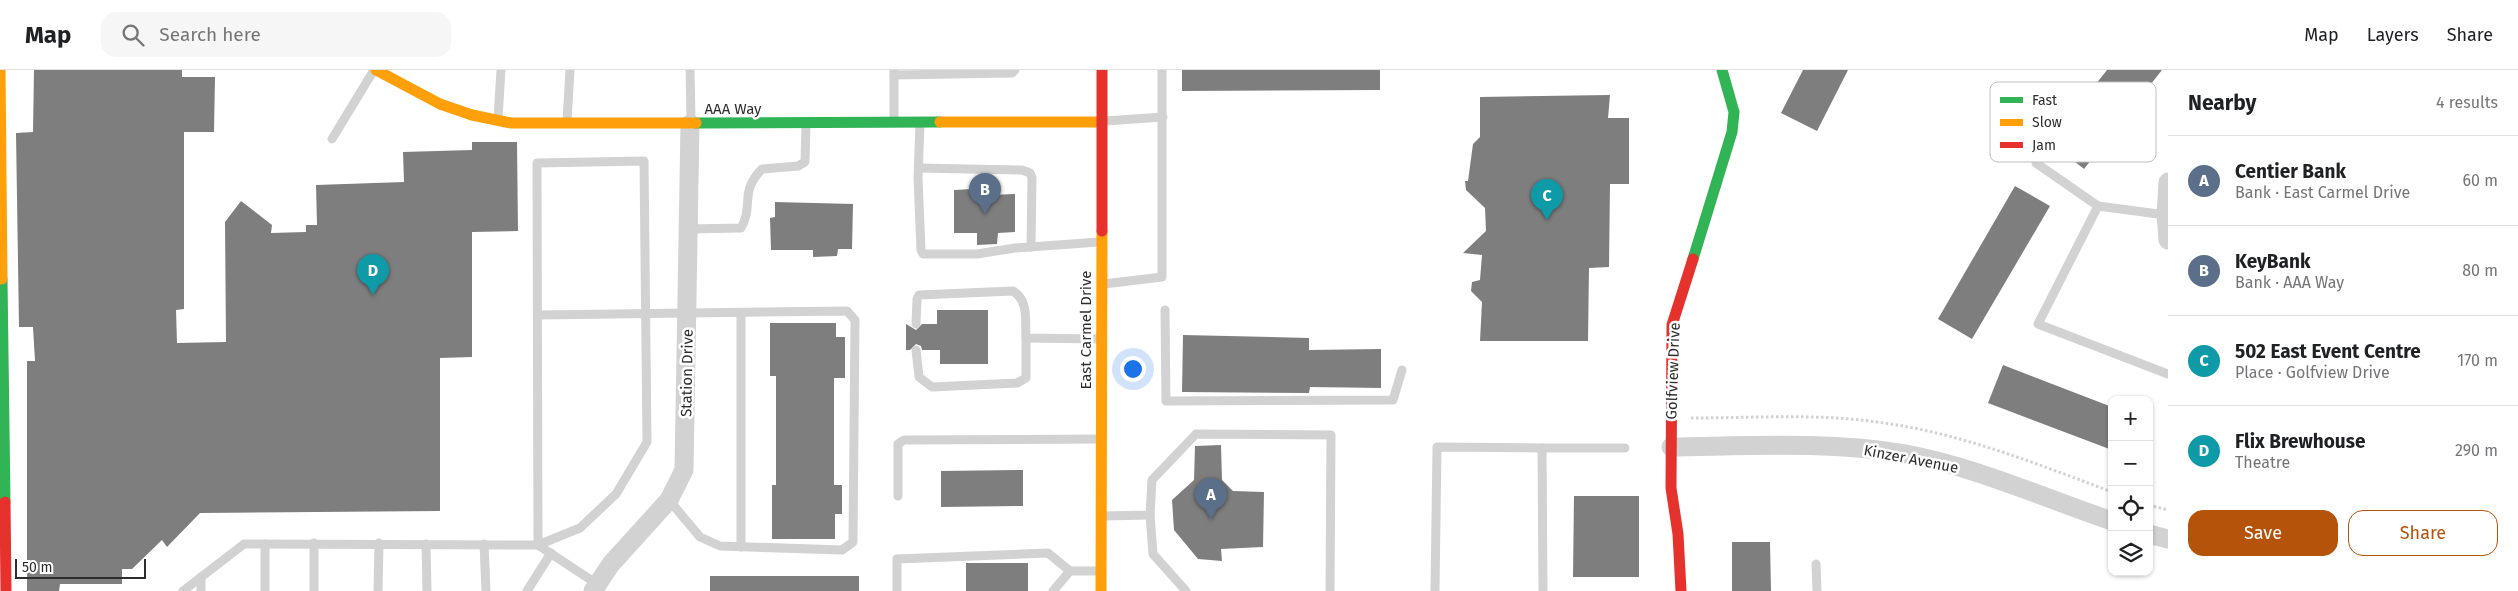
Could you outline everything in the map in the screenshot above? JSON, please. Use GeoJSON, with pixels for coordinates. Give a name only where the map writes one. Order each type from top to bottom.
{"type":"FeatureCollection","features":[{"type":"Feature","properties":{"kind":"street"},"geometry":{"type":"LineString","coordinates":[[0,70],[3,590]]}},
{"type":"Feature","properties":{"kind":"street","name":"AAA Way"},"geometry":{"type":"LineString","coordinates":[[375,70],[437,104],[459,112],[498,121],[567,124],[1102,122]]}},
{"type":"Feature","properties":{"kind":"street","name":"East Carmel Drive"},"geometry":{"type":"LineString","coordinates":[[1101,591],[1102,70]]}},
{"type":"Feature","properties":{"kind":"street","name":"Golfview Drive"},"geometry":{"type":"LineString","coordinates":[[1681,591],[1678,534],[1671,488],[1672,325],[1732,132],[1734,112],[1722,70]]}},
{"type":"Feature","properties":{"kind":"street","name":"Station Drive"},"geometry":{"type":"LineString","coordinates":[[595,588],[611,564],[669,500],[680,481],[686,459],[690,124]]}},
{"type":"Feature","properties":{"kind":"street"},"geometry":{"type":"LineString","coordinates":[[2168,182],[2166,215],[2168,240]]}},
{"type":"Feature","properties":{"kind":"street","name":"Kinzer Avenue"},"geometry":{"type":"LineString","coordinates":[[1671,447],[1828,446],[1908,455],[1968,470],[2108,520]]}},
{"type":"Feature","properties":{"kind":"street"},"geometry":{"type":"LineString","coordinates":[[2153,535],[2168,539]]}},
{"type":"Feature","properties":{"kind":"lane"},"geometry":{"type":"LineString","coordinates":[[332,139],[375,70]]}},
{"type":"Feature","properties":{"kind":"lane"},"geometry":{"type":"LineString","coordinates":[[498,121],[501,70]]}},
{"type":"Feature","properties":{"kind":"lane"},"geometry":{"type":"LineString","coordinates":[[567,124],[570,70]]}},
{"type":"Feature","properties":{"kind":"lane"},"geometry":{"type":"LineString","coordinates":[[690,70],[690,124]]}},
{"type":"Feature","properties":{"kind":"lane"},"geometry":{"type":"LineString","coordinates":[[894,123],[894,72],[1012,73],[1014,70]]}},
{"type":"Feature","properties":{"kind":"lane"},"geometry":{"type":"LineString","coordinates":[[1101,284],[1162,277],[1162,70]]}},
{"type":"Feature","properties":{"kind":"lane"},"geometry":{"type":"LineString","coordinates":[[1102,122],[1163,117]]}},
{"type":"Feature","properties":{"kind":"lane"},"geometry":{"type":"LineString","coordinates":[[920,123],[920,250],[924,254],[977,254],[1030,247],[1101,242]]}},
{"type":"Feature","properties":{"kind":"lane"},"geometry":{"type":"LineString","coordinates":[[688,229],[741,228],[746,220],[747,191],[752,179],[762,169],[798,166],[805,162],[806,124]]}},
{"type":"Feature","properties":{"kind":"lane"},"geometry":{"type":"LineString","coordinates":[[183,591],[244,544],[538,545],[580,528],[616,494],[648,442],[644,161],[537,163],[539,315],[538,545]]}},
{"type":"Feature","properties":{"kind":"lane"},"geometry":{"type":"LineString","coordinates":[[2036,163],[2098,206],[2166,215]]}},
{"type":"Feature","properties":{"kind":"lane"},"geometry":{"type":"LineString","coordinates":[[919,173],[1022,170],[1030,173],[1032,178],[1030,247]]}},
{"type":"Feature","properties":{"kind":"lane"},"geometry":{"type":"LineString","coordinates":[[2098,206],[2038,324],[2168,374]]}},
{"type":"Feature","properties":{"kind":"lane"},"geometry":{"type":"LineString","coordinates":[[916,324],[917,299],[919,295],[1013,291],[1018,294],[1024,305],[1026,378],[1017,383],[932,387],[919,377],[916,350]]}},
{"type":"Feature","properties":{"kind":"lane"},"geometry":{"type":"LineString","coordinates":[[1166,310],[1166,401],[1393,400],[1402,370]]}},
{"type":"Feature","properties":{"kind":"lane"},"geometry":{"type":"LineString","coordinates":[[539,315],[847,311],[855,320],[853,542],[842,550],[720,546],[700,538],[669,500]]}},
{"type":"Feature","properties":{"kind":"lane"},"geometry":{"type":"LineString","coordinates":[[740,547],[741,313]]}},
{"type":"Feature","properties":{"kind":"lane"},"geometry":{"type":"LineString","coordinates":[[1026,338],[1101,339]]}},
{"type":"Feature","properties":{"kind":"lane"},"geometry":{"type":"LineString","coordinates":[[1186,591],[1153,554],[1150,515],[1152,480],[1196,434],[1330,435],[1330,591]]}},
{"type":"Feature","properties":{"kind":"lane"},"geometry":{"type":"LineString","coordinates":[[898,496],[898,444],[904,440],[1100,439]]}},
{"type":"Feature","properties":{"kind":"lane"},"geometry":{"type":"LineString","coordinates":[[1435,591],[1437,447],[1625,448]]}},
{"type":"Feature","properties":{"kind":"lane"},"geometry":{"type":"LineString","coordinates":[[1542,448],[1543,591]]}},
{"type":"Feature","properties":{"kind":"lane"},"geometry":{"type":"LineString","coordinates":[[1100,516],[1150,515]]}},
{"type":"Feature","properties":{"kind":"lane"},"geometry":{"type":"LineString","coordinates":[[314,543],[314,591]]}},
{"type":"Feature","properties":{"kind":"lane"},"geometry":{"type":"LineString","coordinates":[[378,543],[378,591]]}},
{"type":"Feature","properties":{"kind":"lane"},"geometry":{"type":"LineString","coordinates":[[265,544],[265,591]]}},
{"type":"Feature","properties":{"kind":"lane"},"geometry":{"type":"LineString","coordinates":[[426,544],[427,591]]}},
{"type":"Feature","properties":{"kind":"lane"},"geometry":{"type":"LineString","coordinates":[[484,544],[486,591]]}},
{"type":"Feature","properties":{"kind":"lane"},"geometry":{"type":"LineString","coordinates":[[538,545],[595,588]]}},
{"type":"Feature","properties":{"kind":"lane"},"geometry":{"type":"LineString","coordinates":[[897,591],[897,559],[1048,553],[1070,571],[1100,571]]}},
{"type":"Feature","properties":{"kind":"lane"},"geometry":{"type":"LineString","coordinates":[[528,591],[551,554]]}},
{"type":"Feature","properties":{"kind":"lane"},"geometry":{"type":"LineString","coordinates":[[1816,564],[1817,591]]}},
{"type":"Feature","properties":{"kind":"lane"},"geometry":{"type":"LineString","coordinates":[[1053,591],[1070,571]]}},
{"type":"Feature","properties":{"kind":"lane"},"geometry":{"type":"LineString","coordinates":[[201,577],[201,591]]}},
{"type":"Feature","properties":{"kind":"path"},"geometry":{"type":"LineString","coordinates":[[2153,506],[2168,510]]}},
{"type":"Feature","properties":{"kind":"building"},"geometry":{"type":"Polygon","coordinates":[[[34,70],[182,70],[182,77],[215,77],[214,132],[184,132],[184,309],[176,310],[177,343],[226,342],[225,222],[241,201],[272,225],[271,233],[306,232],[306,225],[317,225],[316,185],[404,182],[403,152],[472,150],[472,142],[517,142],[518,231],[472,232],[472,357],[440,358],[440,511],[200,513],[167,547],[162,540],[132,569],[122,569],[122,584],[60,584],[59,591],[27,591],[27,361],[35,361],[33,327],[19,327],[16,133],[33,132],[34,70]]]}},
{"type":"Feature","properties":{"kind":"building"},"geometry":{"type":"Polygon","coordinates":[[[1182,70],[1380,70],[1380,90],[1182,91],[1182,70]]]}},
{"type":"Feature","properties":{"kind":"building"},"geometry":{"type":"Polygon","coordinates":[[[1803,70],[1848,70],[1817,131],[1781,113],[1803,70]]]}},
{"type":"Feature","properties":{"kind":"building"},"geometry":{"type":"Polygon","coordinates":[[[2107,70],[2162,70],[2153,82],[2098,82],[2107,70]]]}},
{"type":"Feature","properties":{"kind":"building"},"geometry":{"type":"Polygon","coordinates":[[[1610,95],[1608,118],[1629,118],[1629,184],[1610,184],[1609,267],[1589,268],[1588,341],[1480,341],[1482,302],[1471,291],[1472,282],[1480,280],[1482,255],[1463,253],[1486,231],[1485,208],[1466,190],[1465,181],[1468,181],[1473,144],[1480,137],[1480,97],[1610,95]]]}},
{"type":"Feature","properties":{"kind":"building"},"geometry":{"type":"Polygon","coordinates":[[[2075,162],[2090,162],[2084,169],[2075,162]]]}},
{"type":"Feature","properties":{"kind":"building"},"geometry":{"type":"Polygon","coordinates":[[[2015,186],[2050,206],[1972,339],[1938,319],[2015,186]]]}},
{"type":"Feature","properties":{"kind":"building"},"geometry":{"type":"Polygon","coordinates":[[[991,188],[990,195],[1015,194],[1015,232],[998,233],[997,244],[977,245],[977,233],[954,233],[954,190],[991,188]]]}},
{"type":"Feature","properties":{"kind":"building"},"geometry":{"type":"Polygon","coordinates":[[[775,202],[853,204],[852,249],[838,249],[837,256],[813,257],[813,250],[771,250],[770,218],[775,217],[775,202]]]}},
{"type":"Feature","properties":{"kind":"building"},"geometry":{"type":"Polygon","coordinates":[[[937,310],[988,310],[988,364],[940,364],[940,350],[922,350],[921,346],[916,344],[910,350],[906,350],[906,324],[916,330],[922,324],[937,324],[937,310]]]}},
{"type":"Feature","properties":{"kind":"building"},"geometry":{"type":"Polygon","coordinates":[[[770,323],[836,323],[836,337],[845,337],[845,378],[834,378],[834,485],[842,485],[842,514],[835,514],[835,539],[772,539],[772,485],[776,485],[776,376],[770,376],[770,323]]]}},
{"type":"Feature","properties":{"kind":"building"},"geometry":{"type":"Polygon","coordinates":[[[1183,335],[1309,338],[1309,350],[1381,349],[1381,388],[1310,387],[1309,393],[1182,392],[1183,335]]]}},
{"type":"Feature","properties":{"kind":"building"},"geometry":{"type":"Polygon","coordinates":[[[2003,365],[2108,405],[2108,448],[1988,403],[2003,365]]]}},
{"type":"Feature","properties":{"kind":"building"},"geometry":{"type":"Polygon","coordinates":[[[1221,445],[1222,480],[1233,491],[1264,492],[1263,547],[1221,549],[1222,561],[1198,559],[1174,530],[1172,500],[1194,480],[1195,446],[1221,445]]]}},
{"type":"Feature","properties":{"kind":"building"},"geometry":{"type":"Polygon","coordinates":[[[1023,470],[1023,506],[941,507],[941,471],[1023,470]]]}},
{"type":"Feature","properties":{"kind":"building"},"geometry":{"type":"Polygon","coordinates":[[[1574,496],[1639,496],[1639,577],[1573,577],[1574,496]]]}},
{"type":"Feature","properties":{"kind":"building"},"geometry":{"type":"Polygon","coordinates":[[[1732,542],[1770,542],[1771,591],[1732,591],[1732,542]]]}},
{"type":"Feature","properties":{"kind":"building"},"geometry":{"type":"Polygon","coordinates":[[[966,563],[1028,563],[1028,591],[966,591],[966,563]]]}},
{"type":"Feature","properties":{"kind":"building"},"geometry":{"type":"Polygon","coordinates":[[[710,576],[859,576],[859,591],[710,591],[710,576]]]}},
{"type":"Feature","properties":{"kind":"traffic: fast"},"geometry":{"type":"LineString","coordinates":[[1693,259],[1732,132],[1734,112],[1722,70]]}},
{"type":"Feature","properties":{"kind":"traffic: fast"},"geometry":{"type":"LineString","coordinates":[[696,123],[940,122]]}},
{"type":"Feature","properties":{"kind":"traffic: fast"},"geometry":{"type":"LineString","coordinates":[[2,279],[5,502]]}},
{"type":"Feature","properties":{"kind":"traffic: slow"},"geometry":{"type":"LineString","coordinates":[[0,70],[2,279]]}},
{"type":"Feature","properties":{"kind":"traffic: slow"},"geometry":{"type":"LineString","coordinates":[[376,70],[440,104],[472,115],[511,123],[696,123]]}},
{"type":"Feature","properties":{"kind":"traffic: slow"},"geometry":{"type":"LineString","coordinates":[[940,122],[1102,122]]}},
{"type":"Feature","properties":{"kind":"traffic: slow"},"geometry":{"type":"LineString","coordinates":[[1101,591],[1102,231]]}},
{"type":"Feature","properties":{"kind":"traffic: jam"},"geometry":{"type":"LineString","coordinates":[[1102,70],[1102,231]]}},
{"type":"Feature","properties":{"kind":"traffic: jam"},"geometry":{"type":"LineString","coordinates":[[1681,591],[1678,534],[1671,488],[1672,325],[1693,259]]}},
{"type":"Feature","properties":{"kind":"traffic: jam"},"geometry":{"type":"LineString","coordinates":[[5,502],[6,591]]}},
{"type":"Feature","properties":{"kind":"place","name":"KeyBank"},"geometry":{"type":"Point","coordinates":[985,214]}},
{"type":"Feature","properties":{"kind":"place","name":"502 East Event Centre"},"geometry":{"type":"Point","coordinates":[1547,220]}},
{"type":"Feature","properties":{"kind":"place","name":"Flix Brewhouse"},"geometry":{"type":"Point","coordinates":[373,295]}},
{"type":"Feature","properties":{"kind":"place","name":"Centier Bank"},"geometry":{"type":"Point","coordinates":[1211,519]}}]}
